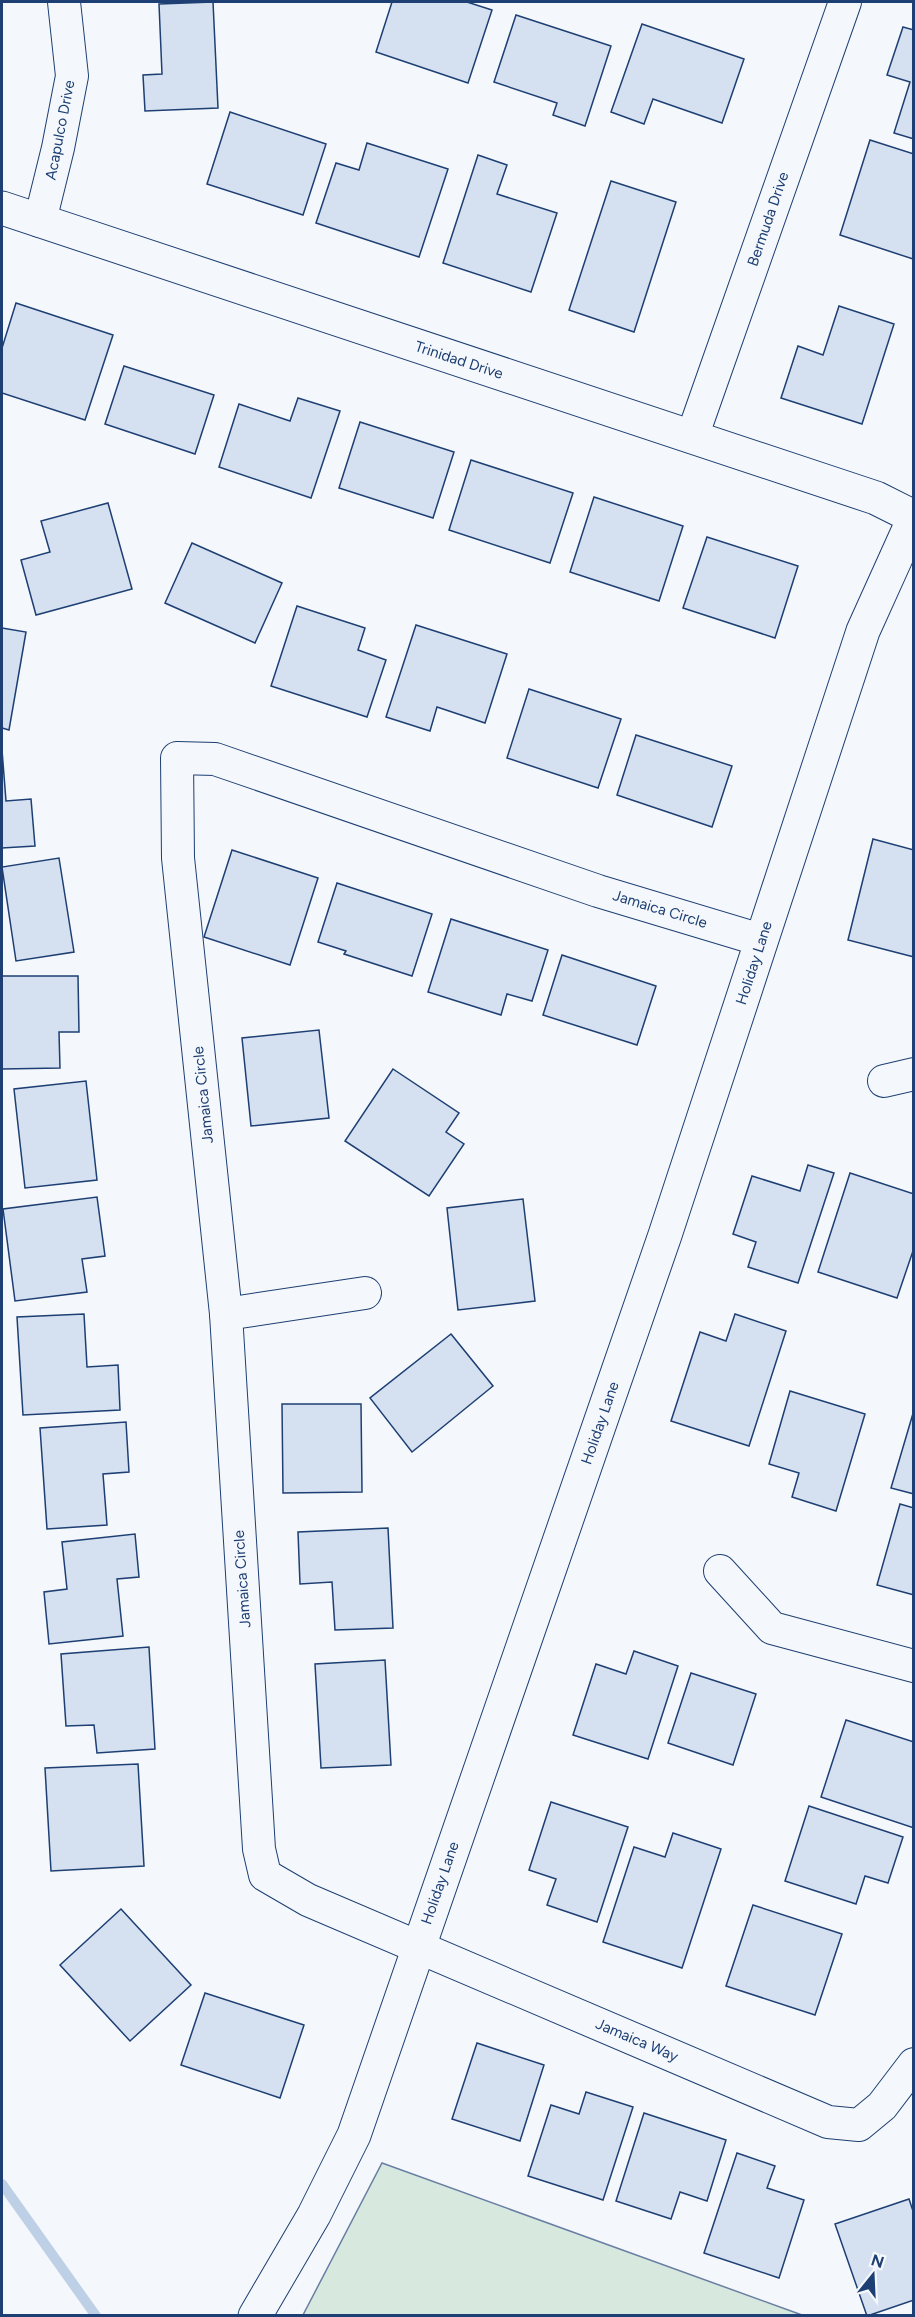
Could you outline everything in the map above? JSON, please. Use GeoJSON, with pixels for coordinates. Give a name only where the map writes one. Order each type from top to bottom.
{"type":"FeatureCollection","features":[{"type":"Feature","properties":{"kind":"street","name":"Acapulco Drive"},"geometry":{"type":"LineString","coordinates":[[40,221],[58,148],[72,76],[64,2]]}},
{"type":"Feature","properties":{"kind":"street","name":"Bermuda Drive"},"geometry":{"type":"LineString","coordinates":[[692,437],[837,4]]}},
{"type":"Feature","properties":{"kind":"street","name":"Trinidad Drive"},"geometry":{"type":"LineString","coordinates":[[2,208],[876,498],[914,518]]}},
{"type":"Feature","properties":{"kind":"street","name":"Holiday Lane"},"geometry":{"type":"LineString","coordinates":[[255,2316],[314,2215],[354,2135],[665,1235],[863,631],[914,518]]}},
{"type":"Feature","properties":{"kind":"street","name":"Jamaica Circle"},"geometry":{"type":"LineString","coordinates":[[418,1947],[308,1900],[266,1875],[259,1849],[226,1314],[177,858],[177,758],[215,759],[598,891],[761,940]]}},
{"type":"Feature","properties":{"kind":"street"},"geometry":{"type":"LineString","coordinates":[[226,1314],[365,1293]]}},
{"type":"Feature","properties":{"kind":"street"},"geometry":{"type":"LineString","coordinates":[[720,1571],[772,1628],[914,1666]]}},
{"type":"Feature","properties":{"kind":"street","name":"Jamaica Way"},"geometry":{"type":"LineString","coordinates":[[418,1947],[828,2122],[859,2125],[882,2106],[914,2064]]}},
{"type":"Feature","properties":{"kind":"shaded area"},"geometry":{"type":"Polygon","coordinates":[[[382,2163],[802,2315],[303,2315],[382,2163]]]}},
{"type":"Feature","properties":{"kind":"building"},"geometry":{"type":"Polygon","coordinates":[[[213,2],[218,108],[145,111],[143,75],[162,74],[159,4],[213,2]]]}},
{"type":"Feature","properties":{"kind":"building"},"geometry":{"type":"Polygon","coordinates":[[[392,2],[467,2],[492,10],[468,83],[376,52],[392,2]]]}},
{"type":"Feature","properties":{"kind":"building"},"geometry":{"type":"Polygon","coordinates":[[[516,15],[611,46],[585,126],[553,115],[557,103],[494,82],[516,15]]]}},
{"type":"Feature","properties":{"kind":"building"},"geometry":{"type":"Polygon","coordinates":[[[642,24],[744,59],[722,123],[653,99],[644,124],[611,112],[642,24]]]}},
{"type":"Feature","properties":{"kind":"building"},"geometry":{"type":"Polygon","coordinates":[[[903,27],[914,30],[914,139],[894,133],[910,82],[887,75],[903,27]]]}},
{"type":"Feature","properties":{"kind":"building"},"geometry":{"type":"Polygon","coordinates":[[[230,112],[326,144],[303,215],[207,184],[230,112]]]}},
{"type":"Feature","properties":{"kind":"building"},"geometry":{"type":"Polygon","coordinates":[[[870,140],[914,154],[913,259],[840,235],[870,140]]]}},
{"type":"Feature","properties":{"kind":"building"},"geometry":{"type":"Polygon","coordinates":[[[367,143],[448,169],[419,257],[316,223],[336,163],[359,170],[367,143]]]}},
{"type":"Feature","properties":{"kind":"building"},"geometry":{"type":"Polygon","coordinates":[[[478,155],[507,165],[497,194],[557,213],[531,292],[443,263],[478,155]]]}},
{"type":"Feature","properties":{"kind":"building"},"geometry":{"type":"Polygon","coordinates":[[[611,181],[676,202],[634,332],[569,310],[611,181]]]}},
{"type":"Feature","properties":{"kind":"building"},"geometry":{"type":"Polygon","coordinates":[[[16,303],[113,335],[85,420],[2,393],[2,348],[16,303]]]}},
{"type":"Feature","properties":{"kind":"building"},"geometry":{"type":"Polygon","coordinates":[[[839,306],[894,324],[862,424],[781,398],[798,346],[823,355],[839,306]]]}},
{"type":"Feature","properties":{"kind":"building"},"geometry":{"type":"Polygon","coordinates":[[[124,366],[214,395],[195,454],[105,424],[124,366]]]}},
{"type":"Feature","properties":{"kind":"building"},"geometry":{"type":"Polygon","coordinates":[[[298,398],[340,411],[311,498],[219,467],[239,404],[290,421],[298,398]]]}},
{"type":"Feature","properties":{"kind":"building"},"geometry":{"type":"Polygon","coordinates":[[[360,422],[454,452],[433,518],[339,488],[360,422]]]}},
{"type":"Feature","properties":{"kind":"building"},"geometry":{"type":"Polygon","coordinates":[[[471,460],[573,493],[550,563],[449,530],[471,460]]]}},
{"type":"Feature","properties":{"kind":"building"},"geometry":{"type":"Polygon","coordinates":[[[594,497],[683,526],[659,601],[570,572],[594,497]]]}},
{"type":"Feature","properties":{"kind":"building"},"geometry":{"type":"Polygon","coordinates":[[[108,503],[132,589],[36,615],[21,560],[50,552],[41,521],[108,503]]]}},
{"type":"Feature","properties":{"kind":"building"},"geometry":{"type":"Polygon","coordinates":[[[707,537],[798,566],[775,638],[683,608],[707,537]]]}},
{"type":"Feature","properties":{"kind":"building"},"geometry":{"type":"Polygon","coordinates":[[[192,543],[282,583],[255,643],[165,603],[192,543]]]}},
{"type":"Feature","properties":{"kind":"building"},"geometry":{"type":"Polygon","coordinates":[[[297,606],[365,628],[358,650],[386,660],[367,717],[271,686],[297,606]]]}},
{"type":"Feature","properties":{"kind":"building"},"geometry":{"type":"Polygon","coordinates":[[[416,625],[507,654],[485,723],[437,707],[430,731],[386,717],[416,625]]]}},
{"type":"Feature","properties":{"kind":"building"},"geometry":{"type":"Polygon","coordinates":[[[2,628],[26,632],[9,730],[2,728],[2,628]]]}},
{"type":"Feature","properties":{"kind":"building"},"geometry":{"type":"Polygon","coordinates":[[[529,689],[621,719],[598,788],[507,758],[529,689]]]}},
{"type":"Feature","properties":{"kind":"building"},"geometry":{"type":"Polygon","coordinates":[[[636,735],[732,766],[712,827],[617,795],[636,735]]]}},
{"type":"Feature","properties":{"kind":"building"},"geometry":{"type":"Polygon","coordinates":[[[2,750],[6,801],[31,799],[35,846],[2,848],[2,750]]]}},
{"type":"Feature","properties":{"kind":"building"},"geometry":{"type":"Polygon","coordinates":[[[873,839],[914,850],[914,957],[848,940],[873,839]]]}},
{"type":"Feature","properties":{"kind":"building"},"geometry":{"type":"Polygon","coordinates":[[[232,850],[318,878],[290,965],[204,937],[232,850]]]}},
{"type":"Feature","properties":{"kind":"building"},"geometry":{"type":"Polygon","coordinates":[[[59,858],[74,952],[16,961],[2,867],[59,858]]]}},
{"type":"Feature","properties":{"kind":"building"},"geometry":{"type":"Polygon","coordinates":[[[337,883],[432,914],[412,976],[344,954],[346,951],[318,942],[337,883]]]}},
{"type":"Feature","properties":{"kind":"building"},"geometry":{"type":"Polygon","coordinates":[[[451,919],[548,950],[532,1001],[507,994],[501,1015],[428,992],[451,919]]]}},
{"type":"Feature","properties":{"kind":"building"},"geometry":{"type":"Polygon","coordinates":[[[562,955],[656,986],[637,1045],[543,1015],[562,955]]]}},
{"type":"Feature","properties":{"kind":"building"},"geometry":{"type":"Polygon","coordinates":[[[2,976],[78,976],[79,1032],[59,1032],[60,1068],[2,1069],[2,976]]]}},
{"type":"Feature","properties":{"kind":"building"},"geometry":{"type":"Polygon","coordinates":[[[319,1030],[329,1118],[251,1126],[242,1038],[319,1030]]]}},
{"type":"Feature","properties":{"kind":"building"},"geometry":{"type":"Polygon","coordinates":[[[393,1069],[459,1113],[446,1132],[464,1144],[429,1196],[345,1141],[393,1069]]]}},
{"type":"Feature","properties":{"kind":"building"},"geometry":{"type":"Polygon","coordinates":[[[86,1081],[97,1180],[25,1188],[14,1089],[86,1081]]]}},
{"type":"Feature","properties":{"kind":"building"},"geometry":{"type":"Polygon","coordinates":[[[808,1165],[834,1173],[798,1283],[748,1267],[756,1242],[733,1234],[752,1176],[800,1191],[808,1165]]]}},
{"type":"Feature","properties":{"kind":"building"},"geometry":{"type":"Polygon","coordinates":[[[850,1173],[914,1194],[914,1248],[897,1298],[818,1272],[850,1173]]]}},
{"type":"Feature","properties":{"kind":"building"},"geometry":{"type":"Polygon","coordinates":[[[97,1197],[105,1256],[82,1259],[87,1292],[15,1301],[3,1209],[97,1197]]]}},
{"type":"Feature","properties":{"kind":"building"},"geometry":{"type":"Polygon","coordinates":[[[523,1199],[535,1301],[458,1310],[447,1208],[523,1199]]]}},
{"type":"Feature","properties":{"kind":"building"},"geometry":{"type":"Polygon","coordinates":[[[84,1314],[87,1367],[118,1365],[120,1410],[23,1415],[17,1317],[84,1314]]]}},
{"type":"Feature","properties":{"kind":"building"},"geometry":{"type":"Polygon","coordinates":[[[735,1314],[786,1331],[749,1446],[671,1421],[700,1332],[726,1341],[735,1314]]]}},
{"type":"Feature","properties":{"kind":"building"},"geometry":{"type":"Polygon","coordinates":[[[451,1334],[493,1386],[412,1452],[370,1398],[451,1334]]]}},
{"type":"Feature","properties":{"kind":"building"},"geometry":{"type":"Polygon","coordinates":[[[790,1391],[865,1414],[836,1511],[792,1497],[799,1473],[769,1464],[790,1391]]]}},
{"type":"Feature","properties":{"kind":"building"},"geometry":{"type":"Polygon","coordinates":[[[282,1404],[361,1404],[362,1492],[283,1493],[282,1404]]]}},
{"type":"Feature","properties":{"kind":"building"},"geometry":{"type":"Polygon","coordinates":[[[914,1410],[914,1494],[891,1488],[914,1410]]]}},
{"type":"Feature","properties":{"kind":"building"},"geometry":{"type":"Polygon","coordinates":[[[126,1422],[129,1472],[103,1474],[107,1525],[47,1529],[40,1428],[126,1422]]]}},
{"type":"Feature","properties":{"kind":"building"},"geometry":{"type":"Polygon","coordinates":[[[900,1504],[914,1508],[914,1595],[877,1585],[900,1504]]]}},
{"type":"Feature","properties":{"kind":"building"},"geometry":{"type":"Polygon","coordinates":[[[388,1528],[393,1628],[335,1630],[332,1582],[300,1584],[298,1532],[388,1528]]]}},
{"type":"Feature","properties":{"kind":"building"},"geometry":{"type":"Polygon","coordinates":[[[135,1534],[139,1577],[117,1579],[123,1636],[49,1644],[44,1592],[67,1589],[62,1542],[135,1534]]]}},
{"type":"Feature","properties":{"kind":"building"},"geometry":{"type":"Polygon","coordinates":[[[149,1647],[155,1749],[97,1753],[94,1725],[66,1726],[61,1654],[149,1647]]]}},
{"type":"Feature","properties":{"kind":"building"},"geometry":{"type":"Polygon","coordinates":[[[634,1651],[678,1666],[648,1759],[573,1735],[596,1664],[626,1674],[634,1651]]]}},
{"type":"Feature","properties":{"kind":"building"},"geometry":{"type":"Polygon","coordinates":[[[385,1660],[391,1765],[321,1768],[315,1664],[385,1660]]]}},
{"type":"Feature","properties":{"kind":"building"},"geometry":{"type":"Polygon","coordinates":[[[691,1673],[756,1694],[733,1765],[668,1743],[691,1673]]]}},
{"type":"Feature","properties":{"kind":"building"},"geometry":{"type":"Polygon","coordinates":[[[846,1720],[914,1742],[914,1828],[821,1797],[846,1720]]]}},
{"type":"Feature","properties":{"kind":"building"},"geometry":{"type":"Polygon","coordinates":[[[138,1764],[144,1866],[51,1871],[45,1768],[138,1764]]]}},
{"type":"Feature","properties":{"kind":"building"},"geometry":{"type":"Polygon","coordinates":[[[551,1802],[628,1827],[597,1922],[547,1905],[556,1879],[529,1870],[551,1802]]]}},
{"type":"Feature","properties":{"kind":"building"},"geometry":{"type":"Polygon","coordinates":[[[809,1806],[903,1837],[888,1883],[865,1876],[856,1904],[785,1881],[809,1806]]]}},
{"type":"Feature","properties":{"kind":"building"},"geometry":{"type":"Polygon","coordinates":[[[673,1833],[721,1849],[682,1968],[603,1942],[634,1847],[665,1857],[673,1833]]]}},
{"type":"Feature","properties":{"kind":"building"},"geometry":{"type":"Polygon","coordinates":[[[753,1905],[842,1934],[815,2015],[726,1986],[753,1905]]]}},
{"type":"Feature","properties":{"kind":"building"},"geometry":{"type":"Polygon","coordinates":[[[121,1909],[191,1985],[130,2041],[60,1965],[121,1909]]]}},
{"type":"Feature","properties":{"kind":"building"},"geometry":{"type":"Polygon","coordinates":[[[205,1993],[304,2025],[280,2098],[181,2065],[205,1993]]]}},
{"type":"Feature","properties":{"kind":"building"},"geometry":{"type":"Polygon","coordinates":[[[477,2043],[544,2065],[520,2141],[452,2119],[477,2043]]]}},
{"type":"Feature","properties":{"kind":"building"},"geometry":{"type":"Polygon","coordinates":[[[586,2092],[633,2107],[603,2200],[528,2176],[551,2105],[579,2114],[586,2092]]]}},
{"type":"Feature","properties":{"kind":"building"},"geometry":{"type":"Polygon","coordinates":[[[644,2113],[726,2140],[707,2201],[680,2192],[671,2219],[616,2201],[644,2113]]]}},
{"type":"Feature","properties":{"kind":"building"},"geometry":{"type":"Polygon","coordinates":[[[737,2153],[775,2166],[767,2188],[804,2200],[779,2278],[704,2253],[737,2153]]]}},
{"type":"Feature","properties":{"kind":"building"},"geometry":{"type":"Polygon","coordinates":[[[909,2199],[914,2214],[914,2300],[867,2316],[835,2224],[909,2199]]]}},
{"type":"Feature","properties":{"kind":"waterway"},"geometry":{"type":"LineString","coordinates":[[2,2184],[96,2316]]}}]}
